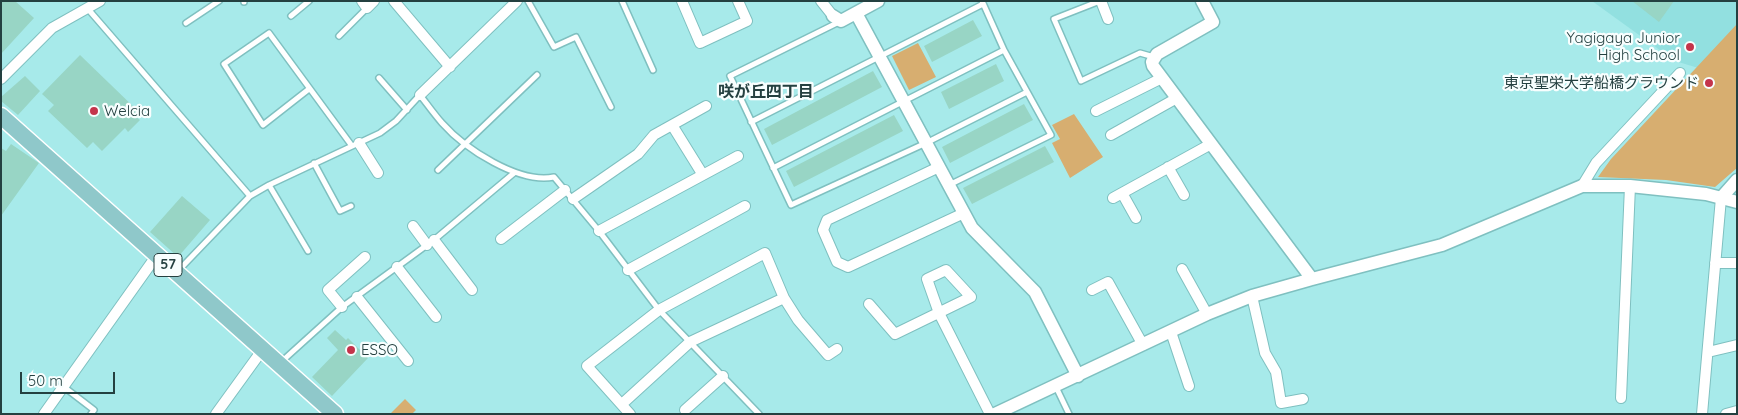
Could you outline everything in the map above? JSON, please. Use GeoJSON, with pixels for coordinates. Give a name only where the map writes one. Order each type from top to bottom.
{"type":"FeatureCollection","features":[{"type":"Feature","properties":{"kind":"main road","name":"57"},"geometry":{"type":"LineString","coordinates":[[3,121],[335,414]]}},
{"type":"Feature","properties":{"kind":"street"},"geometry":{"type":"LineString","coordinates":[[1,79],[52,28],[100,1]]}},
{"type":"Feature","properties":{"kind":"street"},"geometry":{"type":"LineString","coordinates":[[394,1],[450,67]]}},
{"type":"Feature","properties":{"kind":"street"},"geometry":{"type":"LineString","coordinates":[[420,95],[517,1]]}},
{"type":"Feature","properties":{"kind":"street"},"geometry":{"type":"LineString","coordinates":[[682,1],[700,43],[747,21],[738,1]]}},
{"type":"Feature","properties":{"kind":"street"},"geometry":{"type":"LineString","coordinates":[[821,1],[837,18],[856,13],[878,1]]}},
{"type":"Feature","properties":{"kind":"street"},"geometry":{"type":"LineString","coordinates":[[1101,1],[1108,19]]}},
{"type":"Feature","properties":{"kind":"street"},"geometry":{"type":"LineString","coordinates":[[1202,1],[1213,22],[1154,57],[1153,66],[1312,279]]}},
{"type":"Feature","properties":{"kind":"street"},"geometry":{"type":"LineString","coordinates":[[856,13],[972,228],[1035,292],[1078,376]]}},
{"type":"Feature","properties":{"kind":"street"},"geometry":{"type":"LineString","coordinates":[[1582,186],[1596,163],[1680,73]]}},
{"type":"Feature","properties":{"kind":"street"},"geometry":{"type":"LineString","coordinates":[[1096,111],[1162,78]]}},
{"type":"Feature","properties":{"kind":"street"},"geometry":{"type":"LineString","coordinates":[[1111,135],[1177,98]]}},
{"type":"Feature","properties":{"kind":"street"},"geometry":{"type":"LineString","coordinates":[[573,199],[638,154],[654,135],[706,106]]}},
{"type":"Feature","properties":{"kind":"street"},"geometry":{"type":"LineString","coordinates":[[672,125],[703,175]]}},
{"type":"Feature","properties":{"kind":"street"},"geometry":{"type":"LineString","coordinates":[[356,144],[378,173]]}},
{"type":"Feature","properties":{"kind":"street"},"geometry":{"type":"LineString","coordinates":[[1136,218],[1118,196],[1211,144]]}},
{"type":"Feature","properties":{"kind":"street"},"geometry":{"type":"LineString","coordinates":[[599,231],[738,156]]}},
{"type":"Feature","properties":{"kind":"street"},"geometry":{"type":"LineString","coordinates":[[940,168],[828,220],[823,230],[837,262],[848,268],[964,213]]}},
{"type":"Feature","properties":{"kind":"street"},"geometry":{"type":"LineString","coordinates":[[1168,168],[1184,195]]}},
{"type":"Feature","properties":{"kind":"street"},"geometry":{"type":"LineString","coordinates":[[1702,414],[1720,198],[1737,180]]}},
{"type":"Feature","properties":{"kind":"street"},"geometry":{"type":"LineString","coordinates":[[995,414],[1207,314],[1252,296],[1442,245],[1582,186],[1630,186],[1737,202]]}},
{"type":"Feature","properties":{"kind":"street"},"geometry":{"type":"LineString","coordinates":[[1621,398],[1630,186]]}},
{"type":"Feature","properties":{"kind":"street"},"geometry":{"type":"LineString","coordinates":[[502,240],[565,190]]}},
{"type":"Feature","properties":{"kind":"street"},"geometry":{"type":"LineString","coordinates":[[628,270],[745,206]]}},
{"type":"Feature","properties":{"kind":"street"},"geometry":{"type":"LineString","coordinates":[[413,226],[472,290]]}},
{"type":"Feature","properties":{"kind":"street"},"geometry":{"type":"LineString","coordinates":[[630,414],[587,366],[659,310],[765,253],[784,298],[798,320],[828,354],[837,349]]}},
{"type":"Feature","properties":{"kind":"street"},"geometry":{"type":"LineString","coordinates":[[44,414],[157,255]]}},
{"type":"Feature","properties":{"kind":"street"},"geometry":{"type":"LineString","coordinates":[[342,307],[328,290],[364,257]]}},
{"type":"Feature","properties":{"kind":"street"},"geometry":{"type":"LineString","coordinates":[[1715,263],[1737,263]]}},
{"type":"Feature","properties":{"kind":"street"},"geometry":{"type":"LineString","coordinates":[[397,267],[436,316]]}},
{"type":"Feature","properties":{"kind":"street"},"geometry":{"type":"LineString","coordinates":[[1182,269],[1207,314]]}},
{"type":"Feature","properties":{"kind":"street"},"geometry":{"type":"LineString","coordinates":[[869,304],[895,334],[939,313],[971,296],[946,270],[927,279],[939,313],[990,414]]}},
{"type":"Feature","properties":{"kind":"street"},"geometry":{"type":"LineString","coordinates":[[1092,290],[1108,282],[1143,345]]}},
{"type":"Feature","properties":{"kind":"street"},"geometry":{"type":"LineString","coordinates":[[1252,296],[1265,353],[1276,372],[1281,403],[1303,399]]}},
{"type":"Feature","properties":{"kind":"street"},"geometry":{"type":"LineString","coordinates":[[357,297],[408,360]]}},
{"type":"Feature","properties":{"kind":"street"},"geometry":{"type":"LineString","coordinates":[[622,404],[690,342],[784,298]]}},
{"type":"Feature","properties":{"kind":"street"},"geometry":{"type":"LineString","coordinates":[[1171,332],[1189,386]]}},
{"type":"Feature","properties":{"kind":"street"},"geometry":{"type":"LineString","coordinates":[[1708,352],[1737,344]]}},
{"type":"Feature","properties":{"kind":"street"},"geometry":{"type":"LineString","coordinates":[[216,414],[263,349]]}},
{"type":"Feature","properties":{"kind":"street"},"geometry":{"type":"LineString","coordinates":[[685,410],[723,376]]}},
{"type":"Feature","properties":{"kind":"street"},"geometry":{"type":"LineString","coordinates":[[1726,414],[1737,411]]}},
{"type":"Feature","properties":{"kind":"lane"},"geometry":{"type":"LineString","coordinates":[[186,23],[219,1]]}},
{"type":"Feature","properties":{"kind":"lane"},"geometry":{"type":"LineString","coordinates":[[291,16],[309,1]]}},
{"type":"Feature","properties":{"kind":"lane"},"geometry":{"type":"LineString","coordinates":[[528,1],[554,47],[576,37],[610,107]]}},
{"type":"Feature","properties":{"kind":"lane"},"geometry":{"type":"LineString","coordinates":[[622,1],[652,70]]}},
{"type":"Feature","properties":{"kind":"lane"},"geometry":{"type":"LineString","coordinates":[[1101,1],[1054,19],[1081,81],[1140,53],[1154,57]]}},
{"type":"Feature","properties":{"kind":"lane"},"geometry":{"type":"LineString","coordinates":[[752,122],[983,2],[1004,50],[1051,135],[949,185]]}},
{"type":"Feature","properties":{"kind":"lane"},"geometry":{"type":"LineString","coordinates":[[339,36],[368,3]]}},
{"type":"Feature","properties":{"kind":"lane"},"geometry":{"type":"LineString","coordinates":[[88,8],[250,196]]}},
{"type":"Feature","properties":{"kind":"lane"},"geometry":{"type":"LineString","coordinates":[[837,18],[730,76],[791,205],[926,143],[1027,92]]}},
{"type":"Feature","properties":{"kind":"lane"},"geometry":{"type":"LineString","coordinates":[[309,89],[264,126],[224,64],[269,34],[309,89],[356,144]]}},
{"type":"Feature","properties":{"kind":"lane"},"geometry":{"type":"LineString","coordinates":[[774,168],[1004,50]]}},
{"type":"Feature","properties":{"kind":"lane"},"geometry":{"type":"LineString","coordinates":[[438,170],[468,144],[538,75]]}},
{"type":"Feature","properties":{"kind":"lane"},"geometry":{"type":"LineString","coordinates":[[380,78],[407,110]]}},
{"type":"Feature","properties":{"kind":"lane"},"geometry":{"type":"LineString","coordinates":[[176,272],[250,196],[314,163],[380,133],[407,110],[420,95],[442,124],[468,144],[514,173],[532,178],[554,177],[599,231],[659,310],[759,414]]}},
{"type":"Feature","properties":{"kind":"lane"},"geometry":{"type":"LineString","coordinates":[[314,163],[340,212],[351,206]]}},
{"type":"Feature","properties":{"kind":"lane"},"geometry":{"type":"LineString","coordinates":[[279,364],[342,307],[430,243],[514,173]]}},
{"type":"Feature","properties":{"kind":"lane"},"geometry":{"type":"LineString","coordinates":[[270,185],[308,251]]}},
{"type":"Feature","properties":{"kind":"lane"},"geometry":{"type":"LineString","coordinates":[[1056,386],[1069,414]]}},
{"type":"Feature","properties":{"kind":"lane"},"geometry":{"type":"LineString","coordinates":[[63,387],[94,410],[91,414]]}},
{"type":"Feature","properties":{"kind":"shaded area","name":"Yagigaya Junior High School"},"geometry":{"type":"Polygon","coordinates":[[[1592,1],[1737,1],[1737,33],[1705,70],[1675,61],[1592,1]]]}},
{"type":"Feature","properties":{"kind":"shaded area","name":"東京聖栄大学船橋グラウンド"},"geometry":{"type":"Polygon","coordinates":[[[1737,24],[1737,168],[1715,187],[1666,180],[1598,177],[1611,159],[1737,24]]]}},
{"type":"Feature","properties":{"kind":"shaded area"},"geometry":{"type":"Polygon","coordinates":[[[918,43],[936,77],[909,90],[892,56],[918,43]]]}},
{"type":"Feature","properties":{"kind":"shaded area"},"geometry":{"type":"Polygon","coordinates":[[[1074,114],[1103,157],[1070,178],[1052,143],[1060,139],[1052,125],[1074,114]]]}},
{"type":"Feature","properties":{"kind":"shaded area"},"geometry":{"type":"Polygon","coordinates":[[[405,399],[416,410],[412,414],[390,414],[405,399]]]}},
{"type":"Feature","properties":{"kind":"building"},"geometry":{"type":"Polygon","coordinates":[[[1,1],[15,1],[34,18],[1,54],[1,1]]]}},
{"type":"Feature","properties":{"kind":"building"},"geometry":{"type":"Polygon","coordinates":[[[1632,1],[1674,1],[1659,22],[1632,1]]]}},
{"type":"Feature","properties":{"kind":"building"},"geometry":{"type":"Polygon","coordinates":[[[973,20],[982,36],[932,62],[924,46],[973,20]]]}},
{"type":"Feature","properties":{"kind":"building"},"geometry":{"type":"Polygon","coordinates":[[[80,55],[139,112],[135,116],[140,120],[128,132],[125,128],[102,151],[93,142],[87,148],[48,111],[54,105],[42,94],[80,55]]]}},
{"type":"Feature","properties":{"kind":"building"},"geometry":{"type":"Polygon","coordinates":[[[996,64],[1004,81],[949,109],[941,92],[996,64]]]}},
{"type":"Feature","properties":{"kind":"building"},"geometry":{"type":"Polygon","coordinates":[[[873,71],[882,87],[772,145],[764,129],[873,71]]]}},
{"type":"Feature","properties":{"kind":"building"},"geometry":{"type":"Polygon","coordinates":[[[25,76],[40,91],[18,115],[1,101],[1,97],[25,76]]]}},
{"type":"Feature","properties":{"kind":"building"},"geometry":{"type":"Polygon","coordinates":[[[1024,104],[1033,120],[950,163],[942,147],[1024,104]]]}},
{"type":"Feature","properties":{"kind":"building"},"geometry":{"type":"Polygon","coordinates":[[[894,115],[903,131],[794,187],[786,171],[894,115]]]}},
{"type":"Feature","properties":{"kind":"building"},"geometry":{"type":"Polygon","coordinates":[[[11,144],[39,163],[1,216],[1,148],[6,151],[11,144]]]}},
{"type":"Feature","properties":{"kind":"building"},"geometry":{"type":"Polygon","coordinates":[[[1045,146],[1054,162],[972,204],[963,188],[1045,146]]]}},
{"type":"Feature","properties":{"kind":"building"},"geometry":{"type":"Polygon","coordinates":[[[182,196],[210,220],[178,257],[150,232],[182,196]]]}},
{"type":"Feature","properties":{"kind":"building"},"geometry":{"type":"Polygon","coordinates":[[[335,330],[346,340],[348,338],[368,358],[332,396],[312,377],[338,350],[327,338],[335,330]]]}},
{"type":"Feature","properties":{"kind":"place","name":"Yagigaya Junior High School"},"geometry":{"type":"Point","coordinates":[1690,47]}},
{"type":"Feature","properties":{"kind":"place","name":"東京聖栄大学船橋グラウンド"},"geometry":{"type":"Point","coordinates":[1709,83]}},
{"type":"Feature","properties":{"kind":"place","name":"Welcia"},"geometry":{"type":"Point","coordinates":[94,111]}},
{"type":"Feature","properties":{"kind":"place","name":"ESSO"},"geometry":{"type":"Point","coordinates":[351,350]}},
{"type":"Feature","properties":{"kind":"district","name":"咲が丘四丁目"},"geometry":{"type":"Point","coordinates":[766,92]}}]}
